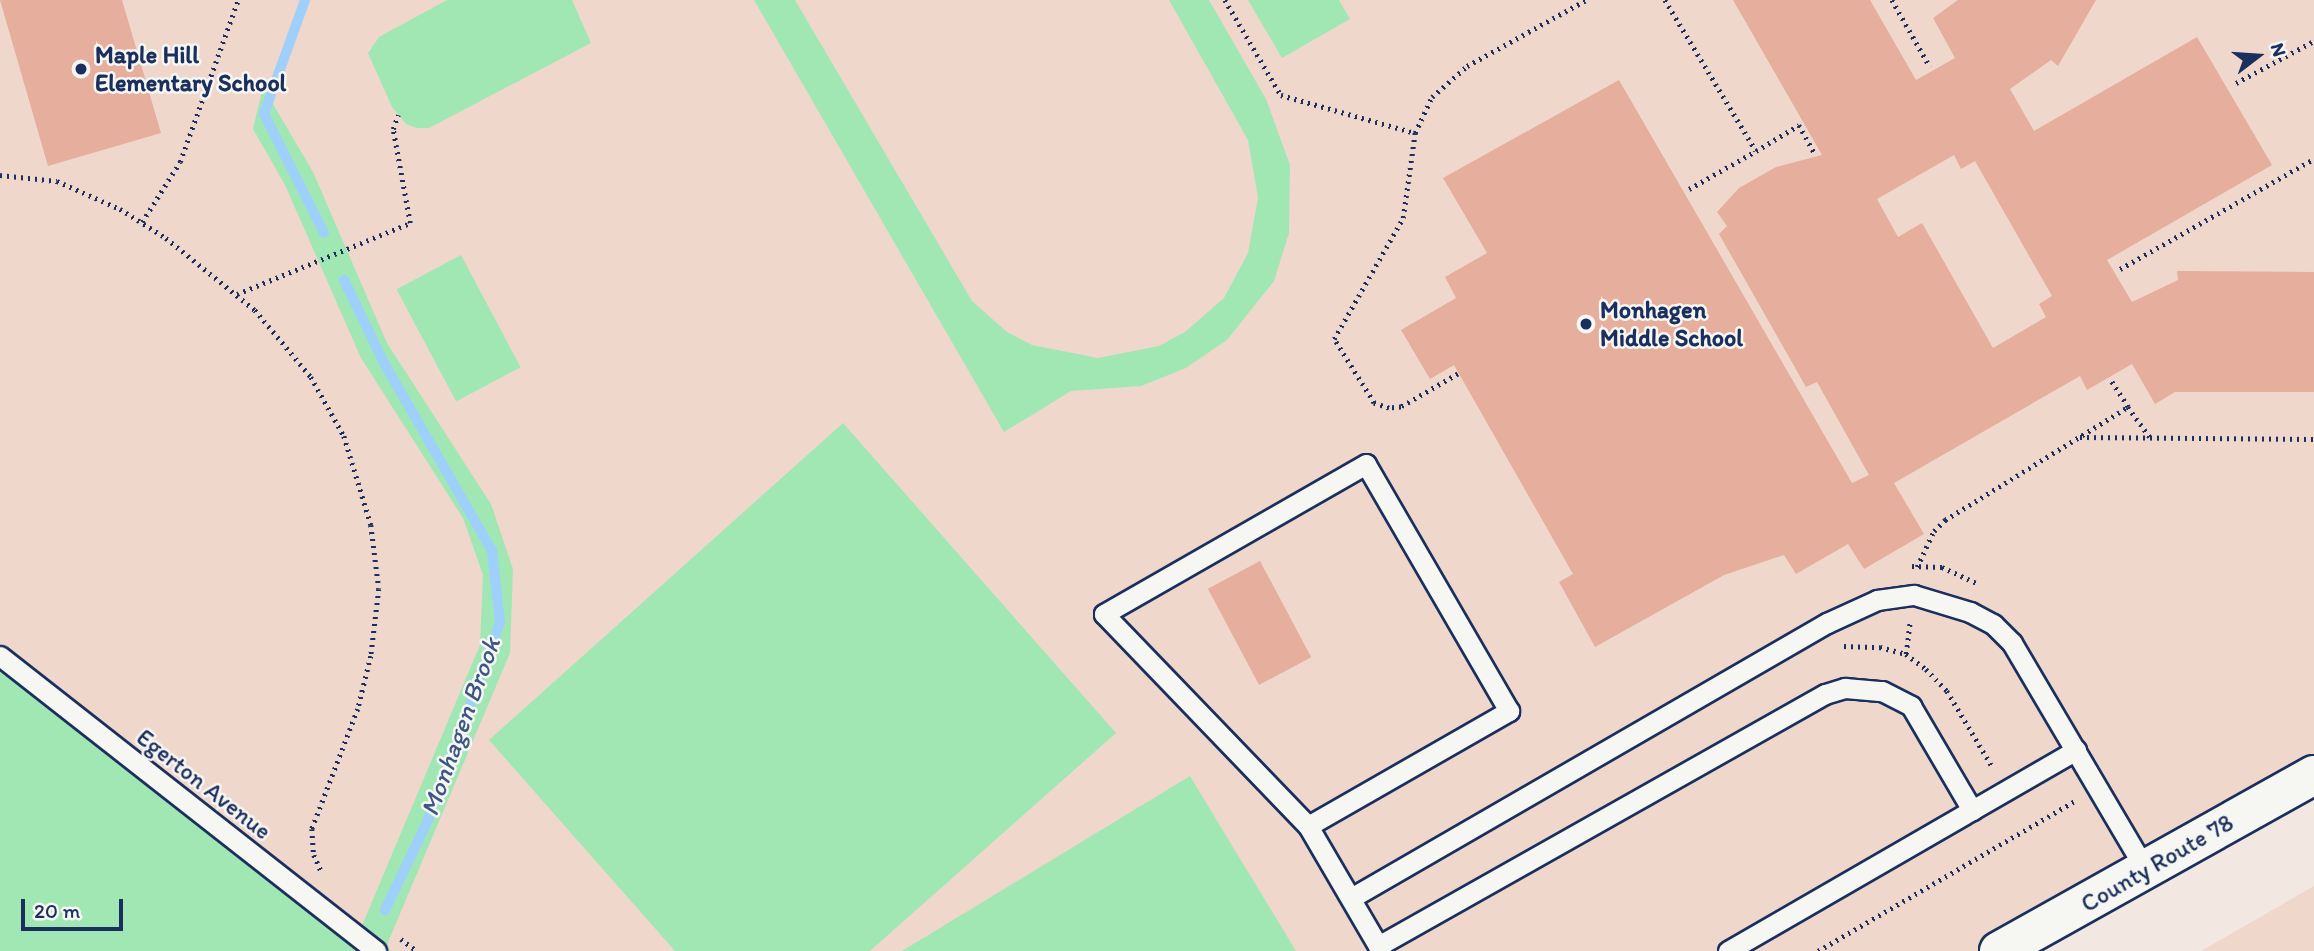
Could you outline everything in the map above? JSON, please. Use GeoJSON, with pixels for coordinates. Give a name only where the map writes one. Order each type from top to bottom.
{"type":"FeatureCollection","features":[{"type":"Feature","properties":{"kind":"street","name":"County Route 78"},"geometry":{"type":"LineString","coordinates":[[1999,951],[2147,872],[2314,775]]}},
{"type":"Feature","properties":{"kind":"lane"},"geometry":{"type":"LineString","coordinates":[[1308,826],[1509,710],[1366,464],[1104,614],[1308,826],[1380,948],[1825,694],[1845,688],[1881,691],[1911,706],[1972,810]]}},
{"type":"Feature","properties":{"kind":"lane"},"geometry":{"type":"LineString","coordinates":[[1351,898],[1827,623],[1877,600],[1914,595],[1959,608],[1993,624],[2022,657],[2147,872]]}},
{"type":"Feature","properties":{"kind":"lane","name":"Egerton Avenue"},"geometry":{"type":"LineString","coordinates":[[0,656],[376,951]]}},
{"type":"Feature","properties":{"kind":"lane"},"geometry":{"type":"LineString","coordinates":[[1728,951],[2076,750]]}},
{"type":"Feature","properties":{"kind":"path"},"geometry":{"type":"LineString","coordinates":[[142,222],[180,162],[238,0]]}},
{"type":"Feature","properties":{"kind":"path"},"geometry":{"type":"LineString","coordinates":[[1225,0],[1281,95],[1415,133]]}},
{"type":"Feature","properties":{"kind":"path"},"geometry":{"type":"LineString","coordinates":[[1458,374],[1401,407],[1389,408],[1374,403],[1334,338],[1404,218],[1415,133],[1432,97],[1467,66],[1586,0]]}},
{"type":"Feature","properties":{"kind":"path"},"geometry":{"type":"LineString","coordinates":[[1665,0],[1756,150]]}},
{"type":"Feature","properties":{"kind":"path"},"geometry":{"type":"LineString","coordinates":[[1892,0],[1930,67]]}},
{"type":"Feature","properties":{"kind":"path"},"geometry":{"type":"LineString","coordinates":[[2236,83],[2314,41]]}},
{"type":"Feature","properties":{"kind":"path"},"geometry":{"type":"LineString","coordinates":[[237,295],[410,223],[393,129],[398,115]]}},
{"type":"Feature","properties":{"kind":"path"},"geometry":{"type":"LineString","coordinates":[[1689,189],[1799,125],[1815,154]]}},
{"type":"Feature","properties":{"kind":"path"},"geometry":{"type":"LineString","coordinates":[[2120,269],[2314,159]]}},
{"type":"Feature","properties":{"kind":"path"},"geometry":{"type":"LineString","coordinates":[[0,175],[57,181],[142,222],[237,295],[297,358],[329,407],[358,472],[377,557],[379,589],[365,684],[339,767],[312,829],[314,855],[323,876]]}},
{"type":"Feature","properties":{"kind":"path"},"geometry":{"type":"LineString","coordinates":[[2111,381],[2150,438]]}},
{"type":"Feature","properties":{"kind":"path"},"geometry":{"type":"LineString","coordinates":[[1906,654],[1918,565],[1945,520],[2128,407]]}},
{"type":"Feature","properties":{"kind":"path"},"geometry":{"type":"LineString","coordinates":[[2079,437],[2314,439]]}},
{"type":"Feature","properties":{"kind":"path"},"geometry":{"type":"LineString","coordinates":[[1818,951],[2082,797]]}},
{"type":"Feature","properties":{"kind":"path"},"geometry":{"type":"LineString","coordinates":[[397,936],[416,951]]}},
{"type":"Feature","properties":{"kind":"shaded area"},"geometry":{"type":"Polygon","coordinates":[[[0,0],[2314,0],[2314,773],[2008,951],[391,951],[0,660],[0,0]]]}},
{"type":"Feature","properties":{"kind":"shaded area"},"geometry":{"type":"Polygon","coordinates":[[[2314,886],[2314,951],[2201,951],[2314,886]]]}},
{"type":"Feature","properties":{"kind":"green space"},"geometry":{"type":"Polygon","coordinates":[[[447,0],[572,0],[591,43],[429,128],[416,128],[406,124],[392,107],[368,53],[379,37],[447,0]]]}},
{"type":"Feature","properties":{"kind":"green space"},"geometry":{"type":"Polygon","coordinates":[[[754,0],[795,0],[972,301],[1007,332],[1032,345],[1098,358],[1159,346],[1185,332],[1224,298],[1248,253],[1258,198],[1248,140],[1169,0],[1209,0],[1266,99],[1290,165],[1289,233],[1274,281],[1227,340],[1186,368],[1141,386],[1071,391],[1004,432],[754,0]]]}},
{"type":"Feature","properties":{"kind":"green space"},"geometry":{"type":"Polygon","coordinates":[[[1248,0],[1339,0],[1350,19],[1282,58],[1248,0]]]}},
{"type":"Feature","properties":{"kind":"green space"},"geometry":{"type":"Polygon","coordinates":[[[263,87],[313,172],[387,343],[491,504],[513,569],[510,653],[386,947],[391,951],[0,951],[0,660],[361,928],[480,645],[483,575],[463,518],[361,358],[285,185],[253,129],[263,87]]]}},
{"type":"Feature","properties":{"kind":"green space"},"geometry":{"type":"Polygon","coordinates":[[[461,255],[521,367],[456,401],[397,289],[461,255]]]}},
{"type":"Feature","properties":{"kind":"green space"},"geometry":{"type":"Polygon","coordinates":[[[843,423],[1116,733],[870,951],[675,951],[489,740],[843,423]]]}},
{"type":"Feature","properties":{"kind":"green space"},"geometry":{"type":"Polygon","coordinates":[[[1190,776],[1296,951],[902,951],[1190,776]]]}},
{"type":"Feature","properties":{"kind":"building","name":"Maple Hill Elementary School"},"geometry":{"type":"Polygon","coordinates":[[[0,0],[122,0],[161,133],[48,166],[0,0]]]}},
{"type":"Feature","properties":{"kind":"building","name":"Monhagen Middle School"},"geometry":{"type":"Polygon","coordinates":[[[1733,0],[1870,0],[1916,80],[1955,58],[1933,18],[1958,0],[2096,0],[2058,66],[2051,60],[2010,89],[2034,131],[2197,37],[2272,165],[2107,260],[2132,302],[2178,280],[2177,271],[2314,272],[2314,392],[2175,392],[2155,404],[2132,364],[2087,390],[2080,376],[1894,483],[1924,534],[1864,569],[1848,544],[1796,574],[1784,555],[1724,575],[1595,647],[1559,582],[1573,574],[1454,365],[1430,379],[1401,330],[1456,298],[1445,277],[1487,253],[1443,178],[1619,80],[1852,483],[1869,475],[1817,382],[1806,387],[1719,234],[1727,226],[1717,212],[1739,188],[1776,167],[1822,155],[1733,0]],[[1954,155],[1877,199],[1898,237],[1922,223],[1993,348],[2046,317],[2039,304],[2052,296],[1975,161],[1961,169],[1954,155]]]}},
{"type":"Feature","properties":{"kind":"building"},"geometry":{"type":"Polygon","coordinates":[[[1260,561],[1311,657],[1259,685],[1208,589],[1260,561]]]}},
{"type":"Feature","properties":{"kind":"waterway","name":"Monhagen Brook"},"geometry":{"type":"LineString","coordinates":[[305,0],[264,114],[324,233]]}},
{"type":"Feature","properties":{"kind":"waterway","name":"Monhagen Brook"},"geometry":{"type":"LineString","coordinates":[[344,280],[384,363],[492,551],[500,622],[428,820],[385,910]]}},
{"type":"Feature","properties":{"kind":"place","name":"Maple Hill Elementary School"},"geometry":{"type":"Point","coordinates":[81,69]}},
{"type":"Feature","properties":{"kind":"place","name":"Monhagen Middle School"},"geometry":{"type":"Point","coordinates":[1586,324]}}]}
